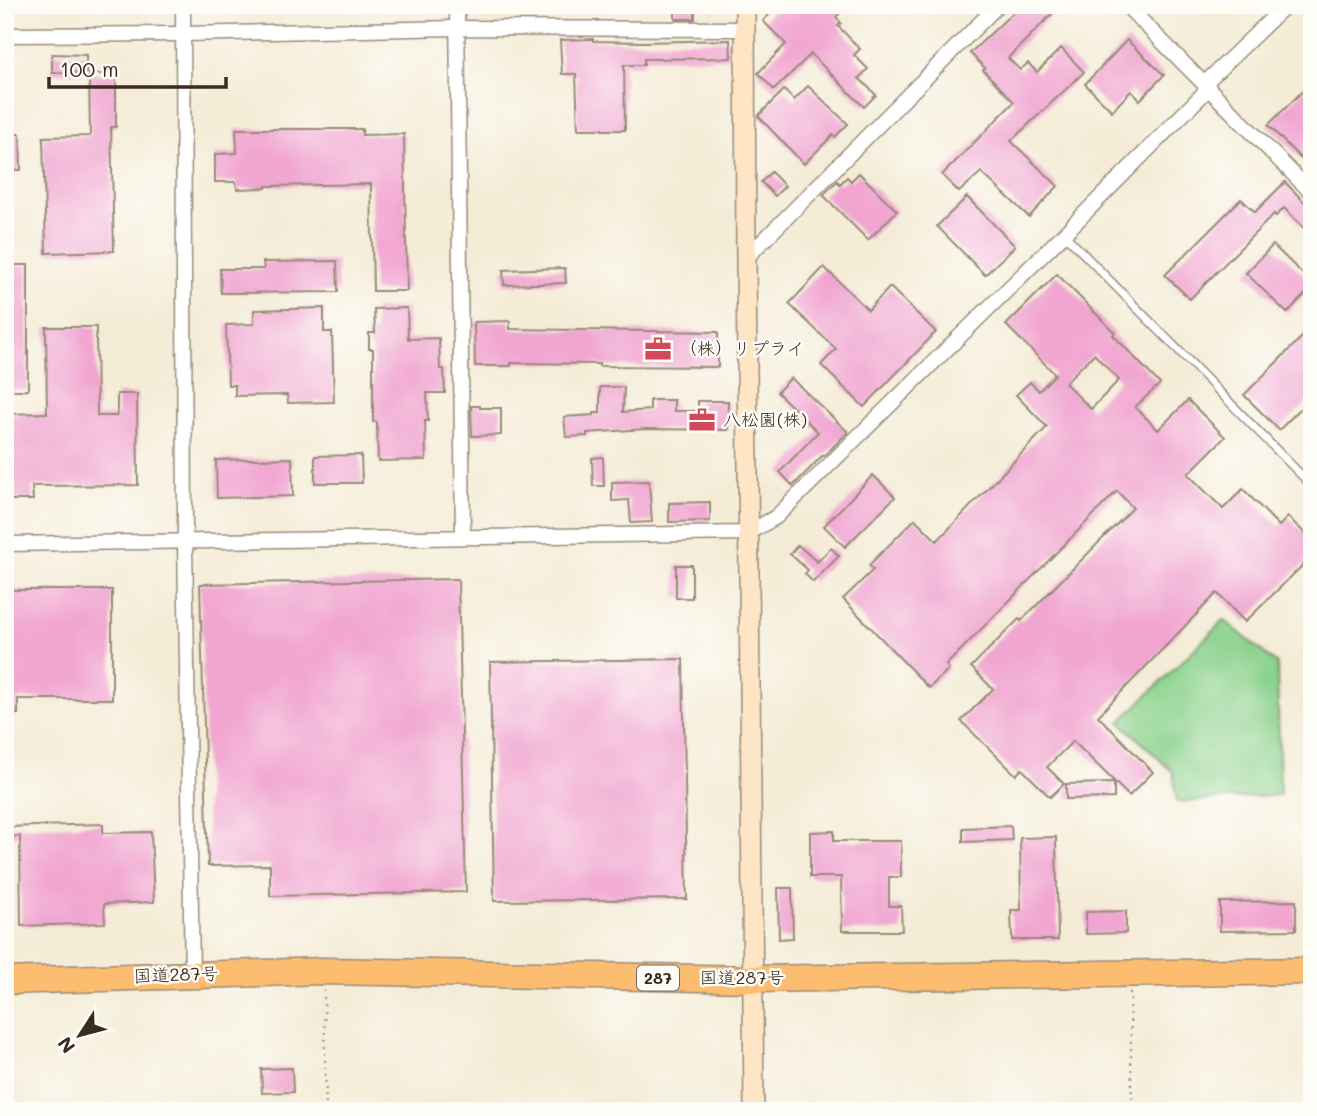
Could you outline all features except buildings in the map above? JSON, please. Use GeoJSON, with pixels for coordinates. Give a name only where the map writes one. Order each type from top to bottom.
{"type":"FeatureCollection","features":[{"type":"Feature","properties":{"kind":"highway","name":"国道287号"},"geometry":{"type":"LineString","coordinates":[[5,981],[324,971],[753,979],[1312,971]]}},
{"type":"Feature","properties":{"kind":"street"},"geometry":{"type":"LineString","coordinates":[[183,5],[185,541],[192,974]]}},
{"type":"Feature","properties":{"kind":"street"},"geometry":{"type":"LineString","coordinates":[[457,5],[463,536]]}},
{"type":"Feature","properties":{"kind":"street"},"geometry":{"type":"LineString","coordinates":[[745,5],[754,1111]]}},
{"type":"Feature","properties":{"kind":"street"},"geometry":{"type":"LineString","coordinates":[[746,258],[998,5]]}},
{"type":"Feature","properties":{"kind":"street"},"geometry":{"type":"LineString","coordinates":[[1126,5],[1312,193]]}},
{"type":"Feature","properties":{"kind":"street"},"geometry":{"type":"LineString","coordinates":[[5,544],[748,533],[776,517],[1064,234],[1286,5]]}},
{"type":"Feature","properties":{"kind":"street"},"geometry":{"type":"LineString","coordinates":[[5,35],[457,28],[746,29]]}},
{"type":"Feature","properties":{"kind":"lane"},"geometry":{"type":"LineString","coordinates":[[1064,234],[1312,486]]}},
{"type":"Feature","properties":{"kind":"path"},"geometry":{"type":"LineString","coordinates":[[324,971],[326,1111]]}},
{"type":"Feature","properties":{"kind":"path"},"geometry":{"type":"LineString","coordinates":[[1129,974],[1132,1111]]}},
{"type":"Feature","properties":{"kind":"green space"},"geometry":{"type":"Polygon","coordinates":[[[1224,620],[1277,664],[1280,795],[1177,802],[1173,772],[1120,722],[1224,620]]]}},
{"type":"Feature","properties":{"kind":"place","name":"（株）リプライ"},"geometry":{"type":"Point","coordinates":[658,349]}},
{"type":"Feature","properties":{"kind":"place","name":"八松園(株)"},"geometry":{"type":"Point","coordinates":[702,420]}}]}
